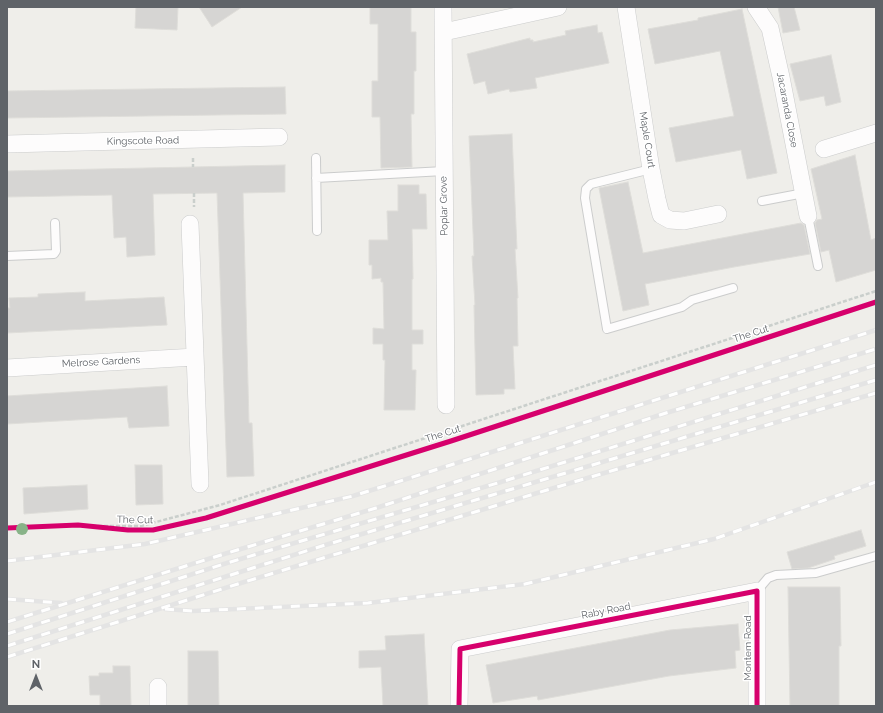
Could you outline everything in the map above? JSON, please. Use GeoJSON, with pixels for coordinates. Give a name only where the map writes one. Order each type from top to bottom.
{"type":"FeatureCollection","features":[{"type":"Feature","properties":{"kind":"street","name":"Poplar Grove"},"geometry":{"type":"LineString","coordinates":[[443,7],[446,405]]}},
{"type":"Feature","properties":{"kind":"street"},"geometry":{"type":"LineString","coordinates":[[444,32],[558,7]]}},
{"type":"Feature","properties":{"kind":"street","name":"Maple Court"},"geometry":{"type":"LineString","coordinates":[[626,7],[657,199],[661,215],[670,220],[684,221],[718,214]]}},
{"type":"Feature","properties":{"kind":"street","name":"Jacaranda Close"},"geometry":{"type":"LineString","coordinates":[[756,7],[770,28],[808,216]]}},
{"type":"Feature","properties":{"kind":"street"},"geometry":{"type":"LineString","coordinates":[[824,149],[876,133]]}},
{"type":"Feature","properties":{"kind":"street","name":"Kingscote Road"},"geometry":{"type":"LineString","coordinates":[[7,144],[279,137]]}},
{"type":"Feature","properties":{"kind":"street"},"geometry":{"type":"LineString","coordinates":[[190,224],[200,484]]}},
{"type":"Feature","properties":{"kind":"street","name":"Melrose Gardens"},"geometry":{"type":"LineString","coordinates":[[7,368],[195,357]]}},
{"type":"Feature","properties":{"kind":"street","name":"Raby Road"},"geometry":{"type":"LineString","coordinates":[[460,706],[460,650],[756,591]]}},
{"type":"Feature","properties":{"kind":"street","name":"Montem Road"},"geometry":{"type":"LineString","coordinates":[[756,591],[758,706]]}},
{"type":"Feature","properties":{"kind":"street"},"geometry":{"type":"LineString","coordinates":[[158,687],[158,706]]}},
{"type":"Feature","properties":{"kind":"lane"},"geometry":{"type":"LineString","coordinates":[[316,158],[318,231]]}},
{"type":"Feature","properties":{"kind":"lane"},"geometry":{"type":"LineString","coordinates":[[652,169],[591,184],[586,189],[585,198],[607,329],[682,308],[692,300],[733,288]]}},
{"type":"Feature","properties":{"kind":"lane"},"geometry":{"type":"LineString","coordinates":[[316,178],[444,171]]}},
{"type":"Feature","properties":{"kind":"lane"},"geometry":{"type":"LineString","coordinates":[[762,201],[804,193]]}},
{"type":"Feature","properties":{"kind":"lane"},"geometry":{"type":"LineString","coordinates":[[808,216],[818,266]]}},
{"type":"Feature","properties":{"kind":"lane"},"geometry":{"type":"LineString","coordinates":[[7,256],[54,254],[56,251],[55,223]]}},
{"type":"Feature","properties":{"kind":"lane"},"geometry":{"type":"LineString","coordinates":[[756,591],[768,578],[776,575],[816,573],[876,556]]}},
{"type":"Feature","properties":{"kind":"path"},"geometry":{"type":"LineString","coordinates":[[92,526],[141,526],[204,510],[448,433],[876,291]]}},
{"type":"Feature","properties":{"kind":"path"},"geometry":{"type":"LineString","coordinates":[[200,484],[206,518]]}},
{"type":"Feature","properties":{"kind":"building"},"geometry":{"type":"Polygon","coordinates":[[[136,7],[178,7],[177,30],[135,28],[136,7]]]}},
{"type":"Feature","properties":{"kind":"building"},"geometry":{"type":"Polygon","coordinates":[[[199,7],[242,7],[212,27],[199,7]]]}},
{"type":"Feature","properties":{"kind":"building"},"geometry":{"type":"Polygon","coordinates":[[[370,7],[411,7],[411,32],[416,32],[414,114],[411,114],[412,167],[381,168],[380,117],[372,117],[372,81],[378,81],[378,24],[370,24],[370,7]]]}},
{"type":"Feature","properties":{"kind":"building"},"geometry":{"type":"Polygon","coordinates":[[[778,7],[794,7],[800,30],[783,33],[778,7]]]}},
{"type":"Feature","properties":{"kind":"building"},"geometry":{"type":"Polygon","coordinates":[[[742,9],[777,173],[747,179],[741,150],[676,162],[669,128],[734,116],[720,51],[655,64],[648,29],[698,20],[698,18],[742,9]]]}},
{"type":"Feature","properties":{"kind":"building"},"geometry":{"type":"Polygon","coordinates":[[[597,25],[598,33],[602,32],[609,63],[535,78],[537,88],[510,92],[509,89],[488,94],[485,81],[474,84],[467,54],[530,38],[533,42],[566,35],[565,31],[597,25]]]}},
{"type":"Feature","properties":{"kind":"building"},"geometry":{"type":"Polygon","coordinates":[[[831,55],[841,102],[826,106],[824,96],[800,101],[790,64],[831,55]]]}},
{"type":"Feature","properties":{"kind":"building"},"geometry":{"type":"Polygon","coordinates":[[[285,87],[286,114],[7,118],[7,91],[285,87]]]}},
{"type":"Feature","properties":{"kind":"building"},"geometry":{"type":"Polygon","coordinates":[[[512,134],[517,249],[515,249],[518,298],[518,346],[513,346],[515,389],[504,389],[504,394],[476,395],[475,305],[472,256],[474,256],[469,136],[512,134]]]}},
{"type":"Feature","properties":{"kind":"building"},"geometry":{"type":"Polygon","coordinates":[[[855,155],[871,240],[876,238],[876,270],[836,282],[829,250],[821,252],[815,223],[817,220],[822,219],[811,169],[855,155]]]}},
{"type":"Feature","properties":{"kind":"building"},"geometry":{"type":"Polygon","coordinates":[[[285,165],[285,192],[243,193],[249,423],[252,423],[254,476],[227,477],[217,193],[153,194],[155,255],[127,257],[126,237],[114,238],[112,195],[7,197],[7,171],[285,165]]]}},
{"type":"Feature","properties":{"kind":"building"},"geometry":{"type":"Polygon","coordinates":[[[628,182],[643,253],[801,223],[804,225],[810,254],[645,284],[649,305],[623,311],[599,188],[628,182]]]}},
{"type":"Feature","properties":{"kind":"building"},"geometry":{"type":"Polygon","coordinates":[[[398,185],[419,185],[419,194],[426,194],[427,229],[412,229],[412,330],[423,330],[423,344],[412,344],[412,370],[416,370],[415,410],[384,410],[385,360],[383,360],[383,344],[373,344],[373,328],[384,329],[383,282],[381,282],[381,278],[372,279],[372,265],[369,265],[369,240],[388,240],[387,211],[398,211],[398,185]]]}},
{"type":"Feature","properties":{"kind":"building"},"geometry":{"type":"Polygon","coordinates":[[[85,292],[85,301],[164,297],[167,325],[7,333],[7,308],[10,308],[9,298],[38,297],[38,294],[85,292]]]}},
{"type":"Feature","properties":{"kind":"building"},"geometry":{"type":"Polygon","coordinates":[[[167,386],[169,426],[129,428],[127,417],[7,424],[7,396],[167,386]]]}},
{"type":"Feature","properties":{"kind":"building"},"geometry":{"type":"Polygon","coordinates":[[[135,465],[162,465],[163,504],[136,505],[135,465]]]}},
{"type":"Feature","properties":{"kind":"building"},"geometry":{"type":"Polygon","coordinates":[[[87,485],[88,509],[24,514],[23,488],[87,485]]]}},
{"type":"Feature","properties":{"kind":"building"},"geometry":{"type":"Polygon","coordinates":[[[861,530],[866,546],[834,556],[835,559],[808,568],[792,569],[787,552],[861,530]]]}},
{"type":"Feature","properties":{"kind":"building"},"geometry":{"type":"Polygon","coordinates":[[[788,587],[840,587],[841,646],[839,646],[839,706],[790,706],[788,587]]]}},
{"type":"Feature","properties":{"kind":"building"},"geometry":{"type":"Polygon","coordinates":[[[738,624],[740,650],[735,651],[736,668],[669,676],[538,700],[537,696],[493,703],[486,665],[670,630],[738,624]]]}},
{"type":"Feature","properties":{"kind":"building"},"geometry":{"type":"Polygon","coordinates":[[[424,634],[428,706],[383,706],[381,667],[359,668],[359,651],[386,650],[385,636],[424,634]]]}},
{"type":"Feature","properties":{"kind":"building"},"geometry":{"type":"Polygon","coordinates":[[[188,651],[218,651],[219,706],[188,706],[188,651]]]}},
{"type":"Feature","properties":{"kind":"building"},"geometry":{"type":"Polygon","coordinates":[[[113,666],[130,666],[131,706],[100,706],[100,695],[90,695],[89,676],[99,676],[99,673],[113,673],[113,666]]]}},
{"type":"Feature","properties":{"kind":"railway"},"geometry":{"type":"LineString","coordinates":[[7,561],[145,544],[353,496],[876,330]]}},
{"type":"Feature","properties":{"kind":"railway"},"geometry":{"type":"LineString","coordinates":[[7,622],[376,508],[666,413],[876,349]]}},
{"type":"Feature","properties":{"kind":"railway"},"geometry":{"type":"LineString","coordinates":[[7,634],[227,563],[501,482],[876,365]]}},
{"type":"Feature","properties":{"kind":"railway"},"geometry":{"type":"LineString","coordinates":[[7,646],[322,546],[876,380]]}},
{"type":"Feature","properties":{"kind":"railway"},"geometry":{"type":"LineString","coordinates":[[7,657],[241,583],[567,484],[876,393]]}},
{"type":"Feature","properties":{"kind":"railway"},"geometry":{"type":"LineString","coordinates":[[165,609],[193,611],[368,603],[525,584],[714,539],[876,482]]}},
{"type":"Feature","properties":{"kind":"railway"},"geometry":{"type":"LineString","coordinates":[[7,599],[61,603]]}},
{"type":"Feature","properties":{"kind":"cycle path","name":"The Cut"},"geometry":{"type":"LineString","coordinates":[[7,528],[78,525],[128,530],[153,530],[206,518],[451,441],[876,302]]}},
{"type":"Feature","properties":{"kind":"cycle path"},"geometry":{"type":"LineString","coordinates":[[459,706],[460,649],[757,591],[757,706]]}}]}
